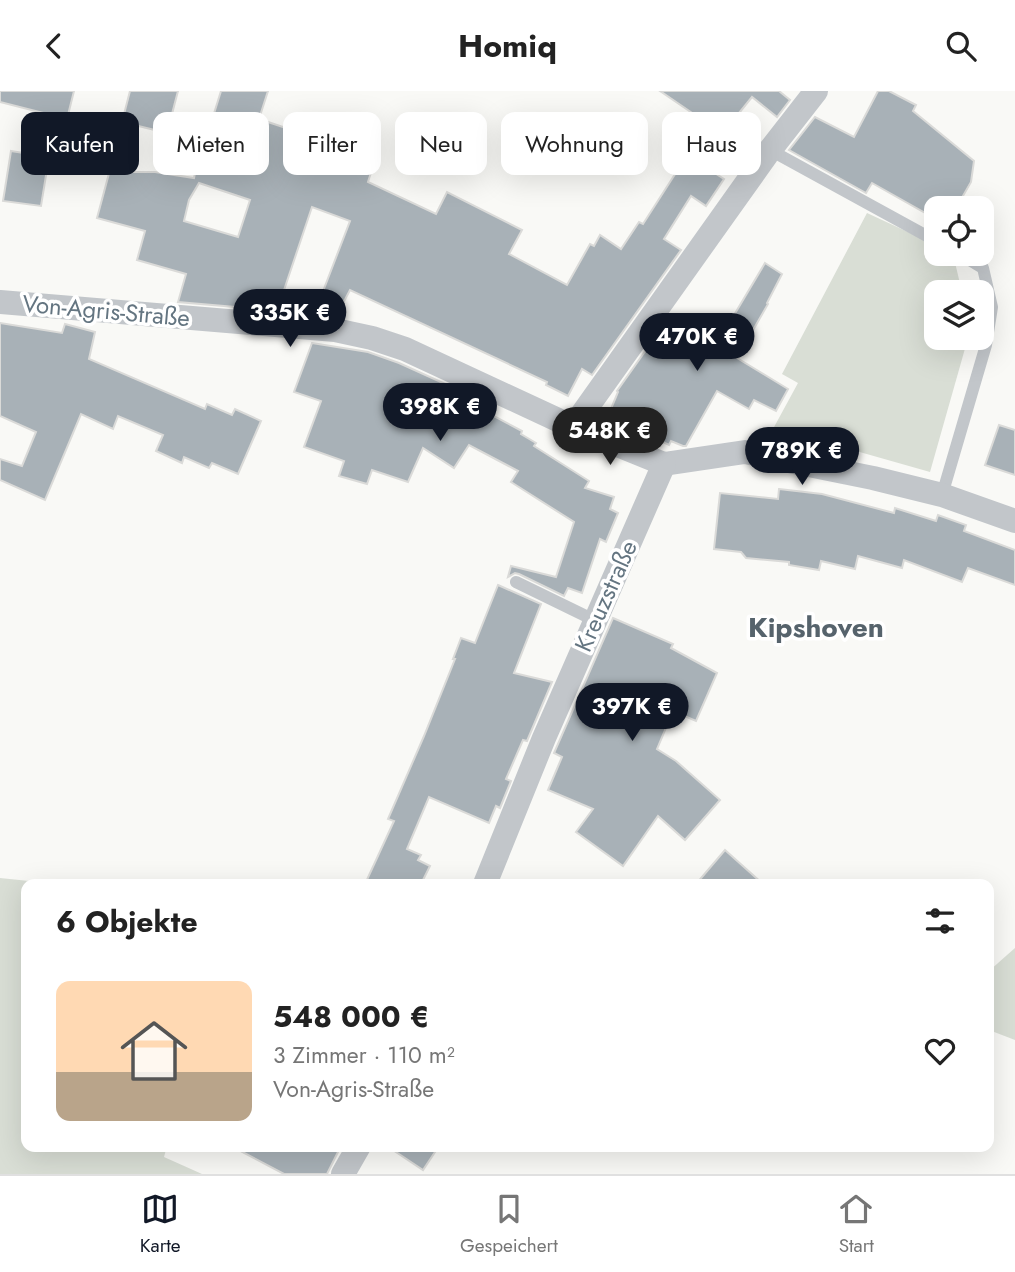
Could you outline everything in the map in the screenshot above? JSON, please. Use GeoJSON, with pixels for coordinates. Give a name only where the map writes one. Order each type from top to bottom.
{"type":"FeatureCollection","features":[{"type":"Feature","properties":{"kind":"street"},"geometry":{"type":"LineString","coordinates":[[573,427],[770,151],[816,91]]}},
{"type":"Feature","properties":{"kind":"street","name":"Von-Agris-Straße"},"geometry":{"type":"LineString","coordinates":[[0,302],[355,333],[405,349],[573,427],[664,464]]}},
{"type":"Feature","properties":{"kind":"street"},"geometry":{"type":"LineString","coordinates":[[664,464],[745,452],[942,495],[1015,520]]}},
{"type":"Feature","properties":{"kind":"street","name":"Kreuzstraße"},"geometry":{"type":"LineString","coordinates":[[487,879],[594,621],[664,464]]}},
{"type":"Feature","properties":{"kind":"street"},"geometry":{"type":"LineString","coordinates":[[343,1174],[356,1152]]}},
{"type":"Feature","properties":{"kind":"lane"},"geometry":{"type":"LineString","coordinates":[[770,151],[924,234]]}},
{"type":"Feature","properties":{"kind":"lane"},"geometry":{"type":"LineString","coordinates":[[942,495],[986,345],[992,307],[983,268],[980,266]]}},
{"type":"Feature","properties":{"kind":"lane"},"geometry":{"type":"LineString","coordinates":[[516,582],[594,621]]}},
{"type":"Feature","properties":{"kind":"shaded area"},"geometry":{"type":"Polygon","coordinates":[[[867,213],[924,239],[924,266],[956,266],[959,280],[924,280],[924,350],[965,350],[930,472],[828,443],[767,440],[798,383],[782,374],[867,213]]]}},
{"type":"Feature","properties":{"kind":"shaded area"},"geometry":{"type":"Polygon","coordinates":[[[0,878],[21,880],[21,1152],[165,1152],[164,1157],[202,1174],[0,1174],[0,878]]]}},
{"type":"Feature","properties":{"kind":"shaded area"},"geometry":{"type":"Polygon","coordinates":[[[1015,948],[1015,1040],[994,1032],[994,967],[1015,948]]]}},
{"type":"Feature","properties":{"kind":"building"},"geometry":{"type":"Polygon","coordinates":[[[0,91],[74,91],[69,112],[39,112],[0,102],[0,91]]]}},
{"type":"Feature","properties":{"kind":"building"},"geometry":{"type":"Polygon","coordinates":[[[130,91],[178,91],[172,112],[153,112],[153,130],[139,126],[139,112],[125,112],[130,91]]]}},
{"type":"Feature","properties":{"kind":"building"},"geometry":{"type":"Polygon","coordinates":[[[221,91],[268,91],[261,112],[214,112],[221,91]]]}},
{"type":"Feature","properties":{"kind":"building"},"geometry":{"type":"Polygon","coordinates":[[[660,91],[779,91],[790,100],[777,117],[752,97],[740,112],[691,112],[660,91]]]}},
{"type":"Feature","properties":{"kind":"building"},"geometry":{"type":"Polygon","coordinates":[[[878,91],[889,91],[916,105],[913,111],[974,161],[971,182],[963,196],[924,196],[924,212],[872,183],[866,193],[789,150],[815,117],[854,137],[878,91]]]}},
{"type":"Feature","properties":{"kind":"building"},"geometry":{"type":"Polygon","coordinates":[[[269,122],[283,127],[283,175],[370,175],[368,182],[436,214],[447,192],[522,230],[509,254],[567,285],[590,244],[594,246],[600,235],[621,249],[639,222],[643,224],[674,175],[718,175],[724,179],[706,206],[691,196],[664,239],[681,250],[592,375],[582,369],[568,396],[546,385],[547,382],[350,290],[340,309],[317,307],[350,221],[312,207],[280,302],[259,299],[258,309],[178,302],[186,274],[137,260],[145,231],[97,218],[109,175],[153,172],[153,175],[194,178],[195,175],[269,175],[269,122]],[[199,183],[189,200],[184,221],[238,237],[250,200],[199,183]]]}},
{"type":"Feature","properties":{"kind":"building"},"geometry":{"type":"Polygon","coordinates":[[[11,151],[21,153],[21,175],[46,175],[41,206],[3,201],[11,151]]]}},
{"type":"Feature","properties":{"kind":"building"},"geometry":{"type":"Polygon","coordinates":[[[765,263],[782,274],[737,358],[788,389],[776,411],[754,400],[749,409],[717,391],[686,446],[671,441],[669,445],[608,416],[617,391],[668,319],[718,342],[765,263]]]}},
{"type":"Feature","properties":{"kind":"building"},"geometry":{"type":"Polygon","coordinates":[[[0,323],[62,333],[65,324],[95,332],[89,359],[205,409],[207,404],[232,415],[235,409],[261,421],[238,474],[212,463],[209,468],[184,457],[182,463],[156,451],[163,435],[118,416],[113,429],[81,414],[45,500],[0,480],[0,459],[22,466],[36,432],[0,416],[0,323]]]}},
{"type":"Feature","properties":{"kind":"building"},"geometry":{"type":"Polygon","coordinates":[[[312,343],[368,352],[463,392],[460,398],[522,431],[521,434],[536,443],[534,446],[589,481],[585,488],[614,497],[610,509],[618,513],[606,542],[600,539],[582,593],[568,588],[564,596],[519,574],[508,577],[511,566],[556,577],[574,522],[511,482],[518,471],[469,445],[454,468],[423,448],[408,482],[372,470],[367,484],[339,476],[344,461],[304,447],[321,401],[294,392],[312,343]]]}},
{"type":"Feature","properties":{"kind":"building"},"geometry":{"type":"Polygon","coordinates":[[[999,425],[1015,430],[1015,475],[985,465],[999,425]]]}},
{"type":"Feature","properties":{"kind":"building"},"geometry":{"type":"Polygon","coordinates":[[[779,489],[822,494],[894,513],[895,508],[936,521],[938,515],[966,525],[964,531],[1015,550],[1015,585],[968,568],[962,582],[904,560],[902,568],[858,556],[855,569],[821,561],[819,570],[789,565],[789,562],[746,558],[741,552],[714,549],[720,493],[778,499],[779,489]]]}},
{"type":"Feature","properties":{"kind":"building"},"geometry":{"type":"Polygon","coordinates":[[[498,585],[541,604],[514,673],[552,682],[527,741],[523,740],[506,779],[511,781],[500,808],[496,806],[489,823],[429,797],[407,849],[421,855],[418,860],[430,866],[424,879],[367,879],[394,821],[388,819],[424,736],[461,638],[475,643],[498,585]]]}},
{"type":"Feature","properties":{"kind":"building"},"geometry":{"type":"Polygon","coordinates":[[[613,618],[673,644],[671,648],[717,673],[696,721],[673,711],[657,749],[676,761],[720,800],[685,840],[658,816],[623,866],[576,832],[593,809],[548,790],[562,757],[554,753],[613,618]]]}},
{"type":"Feature","properties":{"kind":"building"},"geometry":{"type":"Polygon","coordinates":[[[725,850],[757,879],[700,879],[725,850]]]}},
{"type":"Feature","properties":{"kind":"building"},"geometry":{"type":"Polygon","coordinates":[[[242,1152],[338,1152],[327,1174],[284,1174],[242,1152]]]}},
{"type":"Feature","properties":{"kind":"building"},"geometry":{"type":"Polygon","coordinates":[[[396,1152],[435,1152],[423,1170],[396,1152]]]}},
{"type":"Feature","properties":{"kind":"district","name":"Kipshoven"},"geometry":{"type":"Point","coordinates":[816,627]}}]}
